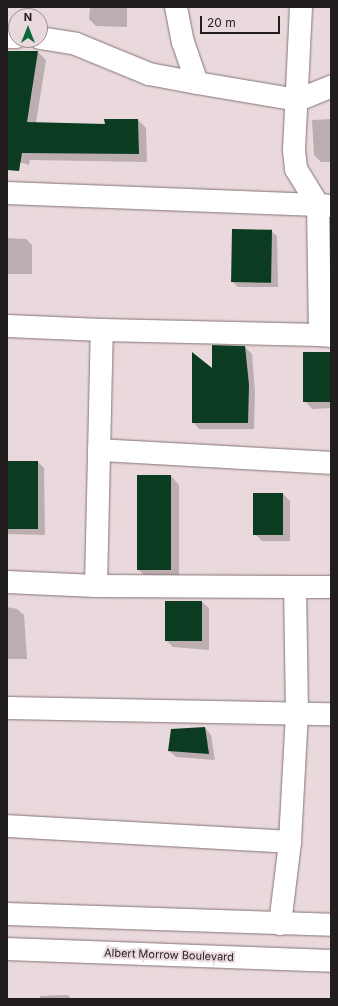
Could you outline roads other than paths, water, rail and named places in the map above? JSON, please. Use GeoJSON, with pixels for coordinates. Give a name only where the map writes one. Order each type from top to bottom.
{"type":"FeatureCollection","features":[{"type":"Feature","properties":{"kind":"main road"},"geometry":{"type":"LineString","coordinates":[[176,7],[183,42],[197,83]]}},
{"type":"Feature","properties":{"kind":"main road"},"geometry":{"type":"LineString","coordinates":[[7,326],[326,336],[325,206],[296,169],[294,150],[298,100],[301,7]]}},
{"type":"Feature","properties":{"kind":"main road"},"geometry":{"type":"LineString","coordinates":[[48,39],[76,44],[149,74],[197,83],[298,100],[331,87]]}},
{"type":"Feature","properties":{"kind":"main road"},"geometry":{"type":"LineString","coordinates":[[7,193],[325,206]]}},
{"type":"Feature","properties":{"kind":"main road"},"geometry":{"type":"LineString","coordinates":[[96,586],[102,330]]}},
{"type":"Feature","properties":{"kind":"main road"},"geometry":{"type":"LineString","coordinates":[[99,450],[331,463]]}},
{"type":"Feature","properties":{"kind":"main road"},"geometry":{"type":"LineString","coordinates":[[7,582],[96,586],[331,587]]}},
{"type":"Feature","properties":{"kind":"main road"},"geometry":{"type":"LineString","coordinates":[[280,924],[290,842],[297,713],[295,587]]}},
{"type":"Feature","properties":{"kind":"main road"},"geometry":{"type":"LineString","coordinates":[[7,708],[331,714]]}},
{"type":"Feature","properties":{"kind":"main road"},"geometry":{"type":"LineString","coordinates":[[7,826],[290,842]]}},
{"type":"Feature","properties":{"kind":"main road"},"geometry":{"type":"LineString","coordinates":[[7,914],[331,925]]}},
{"type":"Feature","properties":{"kind":"main road","name":"Albert Morrow Boulevard"},"geometry":{"type":"LineString","coordinates":[[7,949],[331,961]]}}]}
